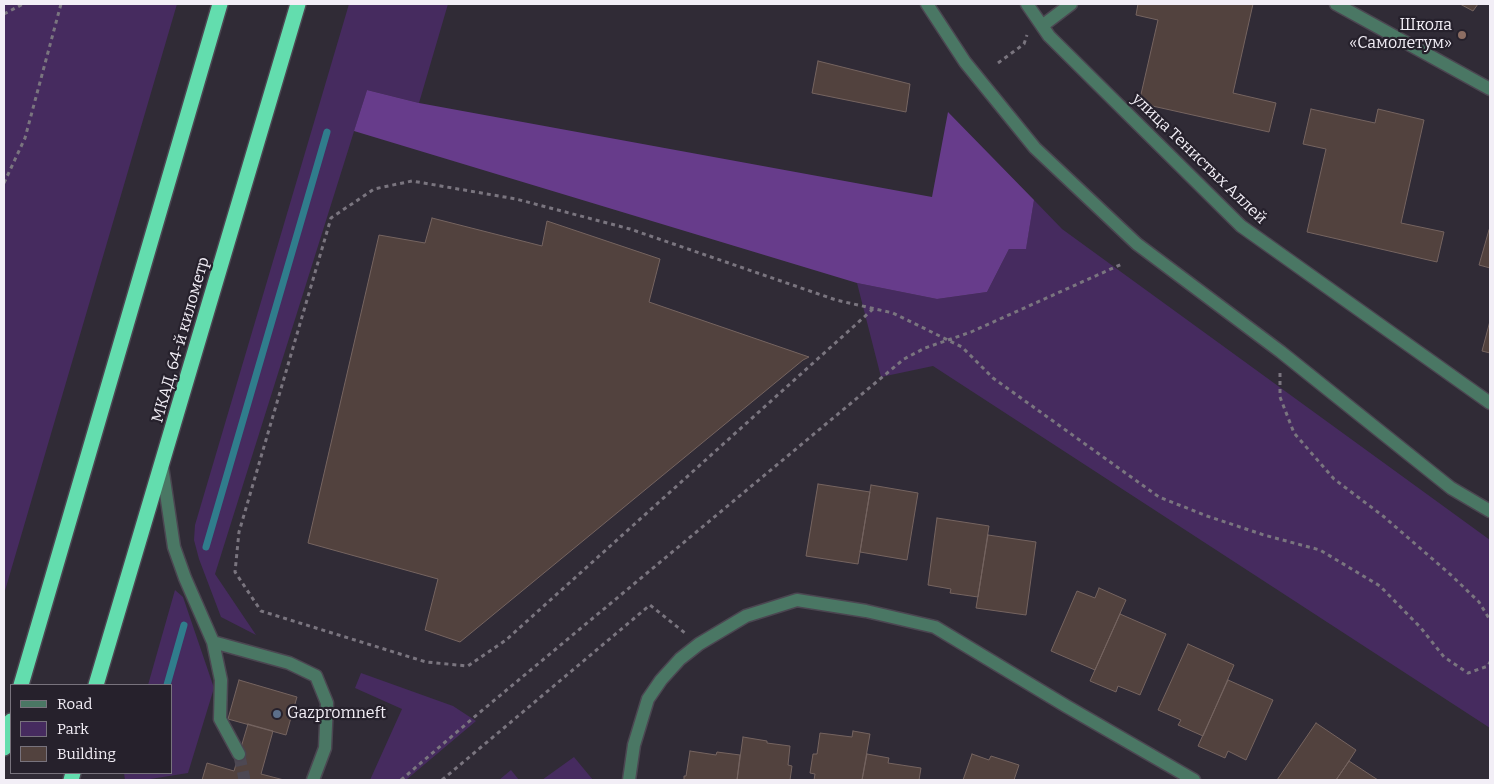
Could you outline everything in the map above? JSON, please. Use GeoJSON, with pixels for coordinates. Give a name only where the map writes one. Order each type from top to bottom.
{"type":"FeatureCollection","features":[{"type":"Feature","properties":{"kind":"highway"},"geometry":{"type":"LineString","coordinates":[[22,684],[220,4]]}},
{"type":"Feature","properties":{"kind":"highway","name":"МКАД, 64-й километр"},"geometry":{"type":"LineString","coordinates":[[96,684],[298,4]]}},
{"type":"Feature","properties":{"kind":"highway"},"geometry":{"type":"LineString","coordinates":[[4,748],[10,725]]}},
{"type":"Feature","properties":{"kind":"street"},"geometry":{"type":"LineString","coordinates":[[927,4],[965,62],[1034,148],[1138,244],[1280,352],[1451,488],[1490,511]]}},
{"type":"Feature","properties":{"kind":"street"},"geometry":{"type":"LineString","coordinates":[[1042,26],[1071,4]]}},
{"type":"Feature","properties":{"kind":"street"},"geometry":{"type":"LineString","coordinates":[[1336,4],[1490,89]]}},
{"type":"Feature","properties":{"kind":"street","name":"улица Тенистых Аллей"},"geometry":{"type":"LineString","coordinates":[[1030,9],[1049,36],[1241,226],[1490,403]]}},
{"type":"Feature","properties":{"kind":"street"},"geometry":{"type":"LineString","coordinates":[[162,466],[174,547],[212,642],[221,680],[220,719],[239,754]]}},
{"type":"Feature","properties":{"kind":"street"},"geometry":{"type":"LineString","coordinates":[[629,780],[634,745],[648,699],[661,680],[680,660],[700,644],[746,616],[796,600],[866,610],[935,627],[1058,702],[1194,780]]}},
{"type":"Feature","properties":{"kind":"street"},"geometry":{"type":"LineString","coordinates":[[212,642],[289,663],[316,676],[328,703],[326,748],[313,780]]}},
{"type":"Feature","properties":{"kind":"path"},"geometry":{"type":"LineString","coordinates":[[4,14],[22,4]]}},
{"type":"Feature","properties":{"kind":"path"},"geometry":{"type":"LineString","coordinates":[[4,183],[25,138],[61,4]]}},
{"type":"Feature","properties":{"kind":"path"},"geometry":{"type":"LineString","coordinates":[[998,63],[1024,44],[1030,9]]}},
{"type":"Feature","properties":{"kind":"path"},"geometry":{"type":"LineString","coordinates":[[873,309],[506,640],[468,666],[426,662],[261,611],[235,572],[239,532],[331,218],[374,189],[412,181],[516,199],[630,229],[836,300],[893,313],[962,347],[994,378],[1159,497],[1207,516],[1264,535],[1320,550],[1380,586],[1421,628],[1444,658],[1468,673],[1488,666],[1490,662]]}},
{"type":"Feature","properties":{"kind":"path"},"geometry":{"type":"LineString","coordinates":[[401,780],[904,359],[925,348],[971,332],[1122,264]]}},
{"type":"Feature","properties":{"kind":"path"},"geometry":{"type":"LineString","coordinates":[[1280,352],[1280,397],[1294,433],[1334,479],[1383,516],[1451,575],[1479,602],[1490,620]]}},
{"type":"Feature","properties":{"kind":"path"},"geometry":{"type":"LineString","coordinates":[[442,780],[650,605],[700,644]]}},
{"type":"Feature","properties":{"kind":"green space"},"geometry":{"type":"Polygon","coordinates":[[[4,4],[177,4],[4,594],[4,4]]]}},
{"type":"Feature","properties":{"kind":"green space"},"geometry":{"type":"Polygon","coordinates":[[[349,4],[448,4],[419,103],[367,90],[215,574],[256,635],[221,617],[199,559],[194,540],[195,525],[349,4]]]}},
{"type":"Feature","properties":{"kind":"green space"},"geometry":{"type":"Polygon","coordinates":[[[1034,200],[1062,229],[1490,540],[1490,728],[933,366],[881,377],[857,283],[937,299],[987,292],[1009,249],[1026,248],[1034,200]]]}},
{"type":"Feature","properties":{"kind":"green space"},"geometry":{"type":"Polygon","coordinates":[[[175,590],[183,597],[214,688],[188,773],[144,780],[125,780],[124,774],[172,774],[172,684],[148,684],[175,590]]]}},
{"type":"Feature","properties":{"kind":"green space"},"geometry":{"type":"Polygon","coordinates":[[[361,673],[453,706],[476,721],[406,780],[370,780],[402,709],[355,688],[361,673]]]}},
{"type":"Feature","properties":{"kind":"green space"},"geometry":{"type":"Polygon","coordinates":[[[574,757],[593,780],[542,780],[574,757]]]}},
{"type":"Feature","properties":{"kind":"green space"},"geometry":{"type":"Polygon","coordinates":[[[511,770],[519,780],[499,780],[511,770]]]}},
{"type":"Feature","properties":{"kind":"shaded area"},"geometry":{"type":"Polygon","coordinates":[[[367,90],[419,103],[932,197],[948,112],[1034,200],[1026,249],[1009,249],[987,292],[937,299],[857,283],[354,131],[367,90]]]}},
{"type":"Feature","properties":{"kind":"building"},"geometry":{"type":"Polygon","coordinates":[[[1138,4],[1253,4],[1233,93],[1276,103],[1269,132],[1139,103],[1158,20],[1136,15],[1138,4]]]}},
{"type":"Feature","properties":{"kind":"building"},"geometry":{"type":"Polygon","coordinates":[[[1460,4],[1478,4],[1473,11],[1460,4]]]}},
{"type":"Feature","properties":{"kind":"building"},"geometry":{"type":"Polygon","coordinates":[[[818,61],[910,84],[906,112],[812,93],[818,61]]]}},
{"type":"Feature","properties":{"kind":"building"},"geometry":{"type":"Polygon","coordinates":[[[1311,109],[1375,123],[1378,109],[1424,120],[1401,223],[1444,232],[1437,262],[1307,232],[1326,149],[1303,144],[1311,109]]]}},
{"type":"Feature","properties":{"kind":"building"},"geometry":{"type":"Polygon","coordinates":[[[432,218],[542,246],[547,221],[660,259],[649,302],[809,357],[460,642],[425,630],[438,579],[308,543],[379,235],[425,243],[432,218]]]}},
{"type":"Feature","properties":{"kind":"building"},"geometry":{"type":"Polygon","coordinates":[[[1490,230],[1490,268],[1479,265],[1490,230]]]}},
{"type":"Feature","properties":{"kind":"building"},"geometry":{"type":"Polygon","coordinates":[[[1490,321],[1490,353],[1482,351],[1490,321]]]}},
{"type":"Feature","properties":{"kind":"building"},"geometry":{"type":"Polygon","coordinates":[[[818,484],[870,492],[858,564],[806,556],[818,484]]]}},
{"type":"Feature","properties":{"kind":"building"},"geometry":{"type":"Polygon","coordinates":[[[871,485],[918,493],[907,560],[860,552],[871,485]]]}},
{"type":"Feature","properties":{"kind":"building"},"geometry":{"type":"Polygon","coordinates":[[[937,518],[989,526],[978,597],[950,593],[951,589],[928,585],[937,518]]]}},
{"type":"Feature","properties":{"kind":"building"},"geometry":{"type":"Polygon","coordinates":[[[988,535],[1036,542],[1026,615],[976,608],[988,535]]]}},
{"type":"Feature","properties":{"kind":"building"},"geometry":{"type":"Polygon","coordinates":[[[1099,588],[1126,600],[1095,670],[1051,651],[1077,591],[1095,598],[1099,588]]]}},
{"type":"Feature","properties":{"kind":"building"},"geometry":{"type":"Polygon","coordinates":[[[1120,614],[1166,634],[1140,695],[1118,686],[1116,692],[1090,681],[1120,614]]]}},
{"type":"Feature","properties":{"kind":"building"},"geometry":{"type":"Polygon","coordinates":[[[1188,644],[1234,665],[1203,736],[1178,725],[1181,720],[1158,710],[1188,644]]]}},
{"type":"Feature","properties":{"kind":"building"},"geometry":{"type":"Polygon","coordinates":[[[239,680],[297,697],[286,735],[228,719],[239,680]]]}},
{"type":"Feature","properties":{"kind":"building"},"geometry":{"type":"Polygon","coordinates":[[[1228,680],[1273,700],[1246,760],[1228,751],[1225,758],[1198,746],[1228,680]]]}},
{"type":"Feature","properties":{"kind":"building"},"geometry":{"type":"Polygon","coordinates":[[[1316,723],[1356,750],[1336,780],[1277,780],[1316,723]]]}},
{"type":"Feature","properties":{"kind":"building"},"geometry":{"type":"Polygon","coordinates":[[[248,724],[273,731],[261,774],[284,780],[202,780],[207,763],[234,771],[248,724]]]}},
{"type":"Feature","properties":{"kind":"building"},"geometry":{"type":"Polygon","coordinates":[[[853,731],[870,734],[862,780],[814,780],[815,774],[810,773],[813,754],[817,754],[820,733],[852,737],[853,731]]]}},
{"type":"Feature","properties":{"kind":"building"},"geometry":{"type":"Polygon","coordinates":[[[743,737],[790,746],[788,765],[792,766],[790,780],[737,780],[743,737]]]}},
{"type":"Feature","properties":{"kind":"building"},"geometry":{"type":"Polygon","coordinates":[[[690,751],[716,755],[717,752],[740,755],[737,780],[684,780],[690,751]]]}},
{"type":"Feature","properties":{"kind":"building"},"geometry":{"type":"Polygon","coordinates":[[[867,754],[889,758],[888,763],[921,768],[919,780],[862,780],[867,754]]]}},
{"type":"Feature","properties":{"kind":"building"},"geometry":{"type":"Polygon","coordinates":[[[972,754],[989,760],[991,756],[1019,765],[1014,780],[963,780],[972,754]]]}},
{"type":"Feature","properties":{"kind":"building"},"geometry":{"type":"Polygon","coordinates":[[[1349,761],[1378,780],[1336,780],[1349,761]]]}},
{"type":"Feature","properties":{"kind":"waterway"},"geometry":{"type":"LineString","coordinates":[[206,547],[327,132]]}},
{"type":"Feature","properties":{"kind":"waterway"},"geometry":{"type":"LineString","coordinates":[[167,684],[184,625]]}},
{"type":"Feature","properties":{"kind":"tunnel"},"geometry":{"type":"LineString","coordinates":[[239,754],[244,780]]}},
{"type":"Feature","properties":{"kind":"place","name":"Школа «Самолетум»"},"geometry":{"type":"Point","coordinates":[1462,35]}},
{"type":"Feature","properties":{"kind":"place","name":"Gazpromneft"},"geometry":{"type":"Point","coordinates":[277,714]}}]}
